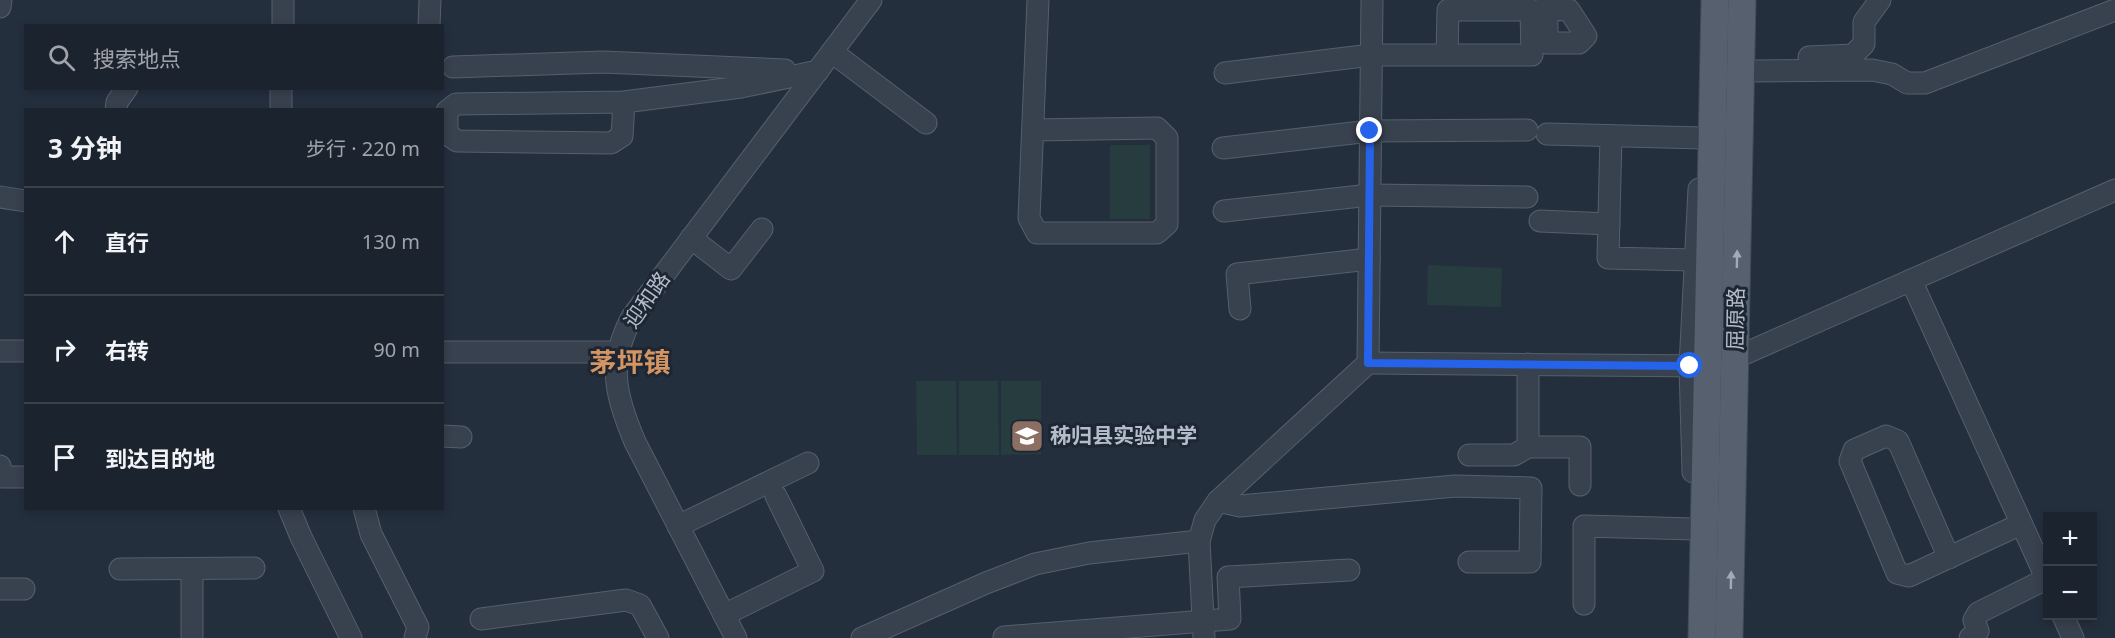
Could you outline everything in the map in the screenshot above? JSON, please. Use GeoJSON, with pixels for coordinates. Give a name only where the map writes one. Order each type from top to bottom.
{"type":"FeatureCollection","features":[{"type":"Feature","properties":{"kind":"main road","name":"屈原路"},"geometry":{"type":"LineString","coordinates":[[1702,638],[1699,366],[1714,28],[1713,0]]}},
{"type":"Feature","properties":{"kind":"main road","name":"屈原路"},"geometry":{"type":"LineString","coordinates":[[1730,638],[1742,2]]}},
{"type":"Feature","properties":{"kind":"street"},"geometry":{"type":"LineString","coordinates":[[0,7],[1,0]]}},
{"type":"Feature","properties":{"kind":"street"},"geometry":{"type":"LineString","coordinates":[[283,0],[283,24]]}},
{"type":"Feature","properties":{"kind":"street"},"geometry":{"type":"LineString","coordinates":[[429,24],[430,0]]}},
{"type":"Feature","properties":{"kind":"street","name":"迎和路"},"geometry":{"type":"LineString","coordinates":[[736,638],[635,442],[618,393],[617,352],[632,317],[871,0]]}},
{"type":"Feature","properties":{"kind":"street"},"geometry":{"type":"LineString","coordinates":[[1033,130],[1157,128],[1167,138],[1167,224],[1156,233],[1037,232],[1029,218],[1038,0]]}},
{"type":"Feature","properties":{"kind":"street"},"geometry":{"type":"LineString","coordinates":[[1368,363],[1372,0]]}},
{"type":"Feature","properties":{"kind":"street"},"geometry":{"type":"LineString","coordinates":[[1880,0],[1864,22],[1864,44],[1853,55],[1753,65],[1872,70],[1892,74],[1906,83],[1925,84],[2115,10]]}},
{"type":"Feature","properties":{"kind":"street"},"geometry":{"type":"LineString","coordinates":[[1693,638],[1699,366],[1694,260],[1708,42],[1714,28]]}},
{"type":"Feature","properties":{"kind":"street"},"geometry":{"type":"LineString","coordinates":[[832,52],[926,123]]}},
{"type":"Feature","properties":{"kind":"street"},"geometry":{"type":"LineString","coordinates":[[1225,73],[1371,55],[1447,55]]}},
{"type":"Feature","properties":{"kind":"street"},"geometry":{"type":"LineString","coordinates":[[453,67],[603,62],[818,71]]}},
{"type":"Feature","properties":{"kind":"street"},"geometry":{"type":"LineString","coordinates":[[624,102],[622,136],[610,143],[457,141],[447,134],[447,111],[456,104],[624,102],[741,87],[818,71]]}},
{"type":"Feature","properties":{"kind":"street"},"geometry":{"type":"LineString","coordinates":[[116,108],[117,102],[126,90]]}},
{"type":"Feature","properties":{"kind":"street"},"geometry":{"type":"LineString","coordinates":[[281,90],[281,108]]}},
{"type":"Feature","properties":{"kind":"street"},"geometry":{"type":"LineString","coordinates":[[1222,148],[1370,131],[1537,132],[1703,138]]}},
{"type":"Feature","properties":{"kind":"street"},"geometry":{"type":"LineString","coordinates":[[1611,136],[1608,258],[1694,260]]}},
{"type":"Feature","properties":{"kind":"street"},"geometry":{"type":"LineString","coordinates":[[1204,630],[1199,541],[1205,520],[1218,501],[1368,363],[1699,366],[1735,358],[2115,190]]}},
{"type":"Feature","properties":{"kind":"street"},"geometry":{"type":"LineString","coordinates":[[1224,211],[1370,195],[1527,197]]}},
{"type":"Feature","properties":{"kind":"street"},"geometry":{"type":"LineString","coordinates":[[0,197],[24,201]]}},
{"type":"Feature","properties":{"kind":"street"},"geometry":{"type":"LineString","coordinates":[[1540,222],[1609,224]]}},
{"type":"Feature","properties":{"kind":"street"},"geometry":{"type":"LineString","coordinates":[[691,238],[731,269],[762,229]]}},
{"type":"Feature","properties":{"kind":"street"},"geometry":{"type":"LineString","coordinates":[[1240,309],[1237,274],[1369,259]]}},
{"type":"Feature","properties":{"kind":"street"},"geometry":{"type":"LineString","coordinates":[[1911,280],[2043,572]]}},
{"type":"Feature","properties":{"kind":"street"},"geometry":{"type":"LineString","coordinates":[[0,351],[24,351]]}},
{"type":"Feature","properties":{"kind":"street"},"geometry":{"type":"LineString","coordinates":[[444,352],[617,352]]}},
{"type":"Feature","properties":{"kind":"street"},"geometry":{"type":"LineString","coordinates":[[1528,364],[1528,447]]}},
{"type":"Feature","properties":{"kind":"street"},"geometry":{"type":"LineString","coordinates":[[1949,558],[1898,441],[1886,436],[1854,450],[1850,461],[1898,573],[1909,576],[1949,558],[2021,524]]}},
{"type":"Feature","properties":{"kind":"street"},"geometry":{"type":"LineString","coordinates":[[1469,454],[1514,455],[1528,447],[1580,447],[1580,485]]}},
{"type":"Feature","properties":{"kind":"street"},"geometry":{"type":"LineString","coordinates":[[678,526],[808,463]]}},
{"type":"Feature","properties":{"kind":"street"},"geometry":{"type":"LineString","coordinates":[[0,466],[2,477],[24,477]]}},
{"type":"Feature","properties":{"kind":"street"},"geometry":{"type":"LineString","coordinates":[[1218,501],[1240,506],[1455,486],[1531,488],[1530,561],[1469,562]]}},
{"type":"Feature","properties":{"kind":"street"},"geometry":{"type":"LineString","coordinates":[[724,615],[813,571],[776,496]]}},
{"type":"Feature","properties":{"kind":"street"},"geometry":{"type":"LineString","coordinates":[[291,510],[301,537],[351,638]]}},
{"type":"Feature","properties":{"kind":"street"},"geometry":{"type":"LineString","coordinates":[[365,510],[371,534],[417,627],[415,638]]}},
{"type":"Feature","properties":{"kind":"street"},"geometry":{"type":"LineString","coordinates":[[1584,604],[1584,526],[1695,529]]}},
{"type":"Feature","properties":{"kind":"street"},"geometry":{"type":"LineString","coordinates":[[862,638],[986,583],[1035,564],[1089,553],[1199,541]]}},
{"type":"Feature","properties":{"kind":"street"},"geometry":{"type":"LineString","coordinates":[[120,569],[254,568]]}},
{"type":"Feature","properties":{"kind":"street"},"geometry":{"type":"LineString","coordinates":[[192,569],[192,638]]}},
{"type":"Feature","properties":{"kind":"street"},"geometry":{"type":"LineString","coordinates":[[1004,637],[1204,630],[1230,620],[1228,577],[1349,570]]}},
{"type":"Feature","properties":{"kind":"street"},"geometry":{"type":"LineString","coordinates":[[1970,638],[1978,631],[1974,620],[1978,613],[2043,583]]}},
{"type":"Feature","properties":{"kind":"street"},"geometry":{"type":"LineString","coordinates":[[0,589],[24,589]]}},
{"type":"Feature","properties":{"kind":"street"},"geometry":{"type":"LineString","coordinates":[[481,619],[626,600],[640,605],[658,638]]}},
{"type":"Feature","properties":{"kind":"street"},"geometry":{"type":"LineString","coordinates":[[2064,620],[2073,638]]}},
{"type":"Feature","properties":{"kind":"green space"},"geometry":{"type":"Polygon","coordinates":[[[1110,145],[1150,145],[1150,219],[1110,219],[1110,145]]]}},
{"type":"Feature","properties":{"kind":"green space"},"geometry":{"type":"Polygon","coordinates":[[[1428,265],[1502,268],[1501,307],[1427,305],[1428,265]]]}},
{"type":"Feature","properties":{"kind":"green space"},"geometry":{"type":"Polygon","coordinates":[[[916,381],[956,381],[957,455],[917,455],[916,381]]]}},
{"type":"Feature","properties":{"kind":"green space"},"geometry":{"type":"Polygon","coordinates":[[[959,381],[998,381],[999,455],[959,455],[959,381]]]}},
{"type":"Feature","properties":{"kind":"green space"},"geometry":{"type":"Polygon","coordinates":[[[1001,381],[1041,381],[1041,454],[1001,455],[1001,381]]]}},
{"type":"Feature","properties":{"kind":"place","name":"秭归县实验中学"},"geometry":{"type":"Point","coordinates":[1027,436]}},
{"type":"Feature","properties":{"kind":"district","name":"茅坪镇"},"geometry":{"type":"Point","coordinates":[630,363]}},
{"type":"Feature","properties":{"kind":"route"},"geometry":{"type":"LineString","coordinates":[[1370,131],[1368,363],[1690,366]]}}]}
